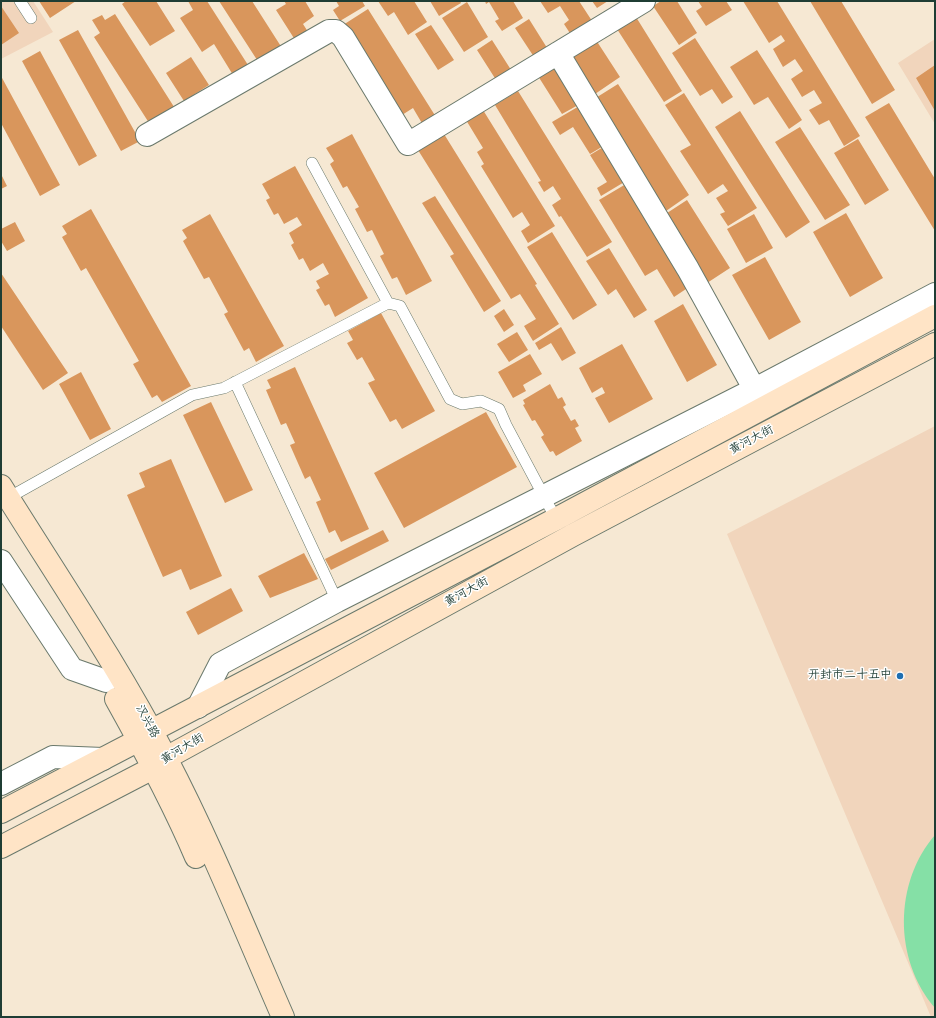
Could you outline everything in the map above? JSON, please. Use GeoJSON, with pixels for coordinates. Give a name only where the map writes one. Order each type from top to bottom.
{"type":"FeatureCollection","features":[{"type":"Feature","properties":{"kind":"main road","name":"黄河大街"},"geometry":{"type":"LineString","coordinates":[[1,812],[556,519],[760,398],[935,316]]}},
{"type":"Feature","properties":{"kind":"main road","name":"黄河大街"},"geometry":{"type":"LineString","coordinates":[[1,847],[160,763],[573,535],[935,344]]}},
{"type":"Feature","properties":{"kind":"main road","name":"汉兴路"},"geometry":{"type":"LineString","coordinates":[[3,500],[119,673],[145,736]]}},
{"type":"Feature","properties":{"kind":"main road","name":"汉兴路"},"geometry":{"type":"LineString","coordinates":[[3,500],[106,681],[145,736],[199,826],[283,1017]]}},
{"type":"Feature","properties":{"kind":"main road","name":"汉兴路"},"geometry":{"type":"LineString","coordinates":[[160,763],[186,832],[266,1017]]}},
{"type":"Feature","properties":{"kind":"street"},"geometry":{"type":"LineString","coordinates":[[147,135],[329,30],[336,31],[343,37],[408,144],[644,1]]}},
{"type":"Feature","properties":{"kind":"street"},"geometry":{"type":"LineString","coordinates":[[558,53],[688,269],[760,398]]}},
{"type":"Feature","properties":{"kind":"street"},"geometry":{"type":"LineString","coordinates":[[198,707],[220,664],[544,496],[760,398],[935,294]]}},
{"type":"Feature","properties":{"kind":"street"},"geometry":{"type":"LineString","coordinates":[[1,561],[72,669],[106,681]]}},
{"type":"Feature","properties":{"kind":"street"},"geometry":{"type":"LineString","coordinates":[[1,784],[53,757],[103,759]]}},
{"type":"Feature","properties":{"kind":"lane"},"geometry":{"type":"LineString","coordinates":[[20,1],[31,18]]}},
{"type":"Feature","properties":{"kind":"lane"},"geometry":{"type":"LineString","coordinates":[[312,163],[388,303]]}},
{"type":"Feature","properties":{"kind":"lane"},"geometry":{"type":"LineString","coordinates":[[3,500],[192,395],[224,388],[388,303],[400,306],[450,399],[462,404],[480,400],[499,409],[556,519]]}},
{"type":"Feature","properties":{"kind":"lane"},"geometry":{"type":"LineString","coordinates":[[235,382],[337,602]]}},
{"type":"Feature","properties":{"kind":"shaded area"},"geometry":{"type":"Polygon","coordinates":[[[1,1],[33,1],[53,32],[1,59],[1,1]]]}},
{"type":"Feature","properties":{"kind":"shaded area"},"geometry":{"type":"Polygon","coordinates":[[[935,39],[935,124],[898,63],[935,39]]]}},
{"type":"Feature","properties":{"kind":"shaded area"},"geometry":{"type":"Polygon","coordinates":[[[935,426],[935,1017],[931,1017],[727,534],[935,426]]]}},
{"type":"Feature","properties":{"kind":"green space"},"geometry":{"type":"Polygon","coordinates":[[[935,835],[935,1008],[921,989],[912,967],[906,945],[904,921],[906,898],[912,875],[922,854],[935,835]]]}},
{"type":"Feature","properties":{"kind":"building"},"geometry":{"type":"Polygon","coordinates":[[[39,1],[76,1],[50,18],[39,1]]]}},
{"type":"Feature","properties":{"kind":"building"},"geometry":{"type":"Polygon","coordinates":[[[126,1],[156,1],[175,31],[150,46],[122,4],[126,1]]]}},
{"type":"Feature","properties":{"kind":"building"},"geometry":{"type":"Polygon","coordinates":[[[188,1],[207,1],[248,65],[233,75],[214,44],[202,52],[180,18],[193,10],[188,1]]]}},
{"type":"Feature","properties":{"kind":"building"},"geometry":{"type":"Polygon","coordinates":[[[219,1],[252,1],[282,48],[259,63],[219,1]]]}},
{"type":"Feature","properties":{"kind":"building"},"geometry":{"type":"Polygon","coordinates":[[[284,1],[305,1],[314,16],[303,24],[310,35],[297,43],[276,10],[286,4],[284,1]]]}},
{"type":"Feature","properties":{"kind":"building"},"geometry":{"type":"Polygon","coordinates":[[[336,1],[362,1],[365,6],[340,21],[333,10],[339,6],[336,1]]]}},
{"type":"Feature","properties":{"kind":"building"},"geometry":{"type":"Polygon","coordinates":[[[378,1],[414,1],[427,22],[408,35],[394,12],[388,16],[378,1]]]}},
{"type":"Feature","properties":{"kind":"building"},"geometry":{"type":"Polygon","coordinates":[[[430,1],[460,1],[461,3],[439,16],[430,1]]]}},
{"type":"Feature","properties":{"kind":"building"},"geometry":{"type":"Polygon","coordinates":[[[485,1],[513,1],[523,18],[502,31],[495,21],[499,19],[489,2],[486,4],[485,1]]]}},
{"type":"Feature","properties":{"kind":"building"},"geometry":{"type":"Polygon","coordinates":[[[540,1],[579,1],[596,27],[575,41],[564,24],[569,20],[560,6],[548,13],[540,1]]]}},
{"type":"Feature","properties":{"kind":"building"},"geometry":{"type":"Polygon","coordinates":[[[592,1],[608,1],[597,8],[592,1]]]}},
{"type":"Feature","properties":{"kind":"building"},"geometry":{"type":"Polygon","coordinates":[[[661,1],[677,1],[697,33],[679,45],[653,6],[661,1]]]}},
{"type":"Feature","properties":{"kind":"building"},"geometry":{"type":"Polygon","coordinates":[[[698,1],[726,1],[732,10],[706,26],[696,11],[702,7],[698,1]]]}},
{"type":"Feature","properties":{"kind":"building"},"geometry":{"type":"Polygon","coordinates":[[[743,1],[777,1],[860,136],[844,146],[829,120],[819,125],[809,110],[822,103],[814,90],[802,97],[791,79],[803,71],[795,59],[783,67],[773,49],[785,41],[781,35],[769,43],[743,1]]]}},
{"type":"Feature","properties":{"kind":"building"},"geometry":{"type":"Polygon","coordinates":[[[810,1],[841,1],[895,90],[872,104],[810,1]]]}},
{"type":"Feature","properties":{"kind":"building"},"geometry":{"type":"Polygon","coordinates":[[[467,2],[488,37],[464,52],[442,18],[467,2]]]}},
{"type":"Feature","properties":{"kind":"building"},"geometry":{"type":"Polygon","coordinates":[[[1,6],[19,33],[1,45],[1,6]]]}},
{"type":"Feature","properties":{"kind":"building"},"geometry":{"type":"Polygon","coordinates":[[[368,9],[436,117],[423,125],[413,108],[402,115],[343,25],[368,9]]]}},
{"type":"Feature","properties":{"kind":"building"},"geometry":{"type":"Polygon","coordinates":[[[115,14],[176,110],[151,126],[94,37],[100,33],[92,20],[102,15],[105,20],[115,14]]]}},
{"type":"Feature","properties":{"kind":"building"},"geometry":{"type":"Polygon","coordinates":[[[636,17],[682,91],[664,102],[617,29],[636,17]]]}},
{"type":"Feature","properties":{"kind":"building"},"geometry":{"type":"Polygon","coordinates":[[[529,19],[549,51],[536,60],[515,28],[529,19]]]}},
{"type":"Feature","properties":{"kind":"building"},"geometry":{"type":"Polygon","coordinates":[[[431,25],[454,60],[438,70],[415,34],[431,25]]]}},
{"type":"Feature","properties":{"kind":"building"},"geometry":{"type":"Polygon","coordinates":[[[78,30],[140,141],[121,151],[59,40],[78,30]]]}},
{"type":"Feature","properties":{"kind":"building"},"geometry":{"type":"Polygon","coordinates":[[[695,38],[733,97],[722,104],[712,89],[700,96],[672,53],[695,38]]]}},
{"type":"Feature","properties":{"kind":"building"},"geometry":{"type":"Polygon","coordinates":[[[492,40],[513,73],[498,83],[477,50],[492,40]]]}},
{"type":"Feature","properties":{"kind":"building"},"geometry":{"type":"Polygon","coordinates":[[[596,40],[620,77],[595,94],[571,56],[596,40]]]}},
{"type":"Feature","properties":{"kind":"building"},"geometry":{"type":"Polygon","coordinates":[[[757,50],[802,120],[789,129],[768,97],[754,105],[730,67],[757,50]]]}},
{"type":"Feature","properties":{"kind":"building"},"geometry":{"type":"Polygon","coordinates":[[[40,51],[97,156],[79,166],[22,61],[40,51]]]}},
{"type":"Feature","properties":{"kind":"building"},"geometry":{"type":"Polygon","coordinates":[[[191,57],[209,85],[184,101],[166,73],[191,57]]]}},
{"type":"Feature","properties":{"kind":"building"},"geometry":{"type":"Polygon","coordinates":[[[556,65],[580,104],[562,114],[538,76],[556,65]]]}},
{"type":"Feature","properties":{"kind":"building"},"geometry":{"type":"Polygon","coordinates":[[[935,65],[935,111],[916,78],[935,65]]]}},
{"type":"Feature","properties":{"kind":"building"},"geometry":{"type":"Polygon","coordinates":[[[1,76],[60,185],[40,196],[1,123],[1,76]]]}},
{"type":"Feature","properties":{"kind":"building"},"geometry":{"type":"Polygon","coordinates":[[[618,84],[689,195],[666,211],[594,99],[618,84]]]}},
{"type":"Feature","properties":{"kind":"building"},"geometry":{"type":"Polygon","coordinates":[[[518,91],[612,242],[587,257],[561,216],[559,217],[552,205],[561,199],[553,186],[544,192],[538,182],[541,181],[495,105],[518,91]]]}},
{"type":"Feature","properties":{"kind":"building"},"geometry":{"type":"Polygon","coordinates":[[[684,93],[757,208],[728,226],[720,214],[725,212],[716,198],[728,191],[723,184],[708,194],[680,151],[691,145],[665,105],[684,93]]]}},
{"type":"Feature","properties":{"kind":"building"},"geometry":{"type":"Polygon","coordinates":[[[889,103],[935,179],[935,231],[865,117],[889,103]]]}},
{"type":"Feature","properties":{"kind":"building"},"geometry":{"type":"Polygon","coordinates":[[[581,105],[605,145],[590,154],[573,127],[560,135],[552,122],[581,105]]]}},
{"type":"Feature","properties":{"kind":"building"},"geometry":{"type":"Polygon","coordinates":[[[483,110],[555,226],[528,243],[521,231],[530,225],[522,212],[513,218],[481,166],[484,164],[477,152],[483,148],[466,120],[483,110]]]}},
{"type":"Feature","properties":{"kind":"building"},"geometry":{"type":"Polygon","coordinates":[[[740,111],[810,222],[786,238],[715,127],[740,111]]]}},
{"type":"Feature","properties":{"kind":"building"},"geometry":{"type":"Polygon","coordinates":[[[800,127],[850,205],[825,220],[775,142],[800,127]]]}},
{"type":"Feature","properties":{"kind":"building"},"geometry":{"type":"Polygon","coordinates":[[[352,134],[432,281],[406,295],[397,277],[392,279],[380,256],[384,254],[372,230],[367,232],[355,209],[359,207],[347,186],[343,188],[330,164],[334,161],[326,148],[352,134]]]}},
{"type":"Feature","properties":{"kind":"building"},"geometry":{"type":"Polygon","coordinates":[[[444,134],[537,284],[535,285],[559,324],[533,341],[524,326],[536,319],[520,294],[511,299],[418,150],[444,134]]]}},
{"type":"Feature","properties":{"kind":"building"},"geometry":{"type":"Polygon","coordinates":[[[858,139],[889,190],[865,205],[834,153],[858,139]]]}},
{"type":"Feature","properties":{"kind":"building"},"geometry":{"type":"Polygon","coordinates":[[[605,146],[626,181],[601,196],[597,188],[607,182],[590,155],[605,146]]]}},
{"type":"Feature","properties":{"kind":"building"},"geometry":{"type":"Polygon","coordinates":[[[295,166],[368,298],[335,317],[329,304],[325,306],[316,290],[320,288],[316,281],[329,274],[323,263],[310,271],[303,258],[299,260],[291,245],[294,243],[289,233],[302,225],[297,217],[284,224],[278,213],[274,215],[266,200],[270,198],[262,184],[295,166]]]}},
{"type":"Feature","properties":{"kind":"building"},"geometry":{"type":"Polygon","coordinates":[[[1,174],[7,186],[1,189],[1,174]]]}},
{"type":"Feature","properties":{"kind":"building"},"geometry":{"type":"Polygon","coordinates":[[[626,184],[689,287],[674,297],[657,269],[645,276],[599,200],[626,184]]]}},
{"type":"Feature","properties":{"kind":"building"},"geometry":{"type":"Polygon","coordinates":[[[435,196],[501,301],[484,312],[450,256],[454,254],[422,203],[435,196]]]}},
{"type":"Feature","properties":{"kind":"building"},"geometry":{"type":"Polygon","coordinates":[[[687,200],[730,268],[707,283],[664,215],[687,200]]]}},
{"type":"Feature","properties":{"kind":"building"},"geometry":{"type":"Polygon","coordinates":[[[91,209],[191,386],[162,402],[157,395],[152,398],[133,364],[139,361],[86,268],[81,271],[62,237],[67,234],[62,226],[91,209]]]}},
{"type":"Feature","properties":{"kind":"building"},"geometry":{"type":"Polygon","coordinates":[[[846,213],[883,278],[850,297],[813,232],[846,213]]]}},
{"type":"Feature","properties":{"kind":"building"},"geometry":{"type":"Polygon","coordinates":[[[210,214],[284,346],[256,362],[249,348],[244,351],[224,314],[228,312],[209,277],[204,279],[183,241],[187,238],[182,230],[210,214]]]}},
{"type":"Feature","properties":{"kind":"building"},"geometry":{"type":"Polygon","coordinates":[[[754,214],[773,248],[746,263],[727,229],[754,214]]]}},
{"type":"Feature","properties":{"kind":"building"},"geometry":{"type":"Polygon","coordinates":[[[15,222],[25,241],[7,251],[1,241],[1,229],[15,222]]]}},
{"type":"Feature","properties":{"kind":"building"},"geometry":{"type":"Polygon","coordinates":[[[552,232],[597,305],[573,320],[527,247],[552,232]]]}},
{"type":"Feature","properties":{"kind":"building"},"geometry":{"type":"Polygon","coordinates":[[[609,248],[647,310],[634,318],[616,289],[608,295],[586,261],[609,248]]]}},
{"type":"Feature","properties":{"kind":"building"},"geometry":{"type":"Polygon","coordinates":[[[765,257],[801,322],[769,340],[732,275],[765,257]]]}},
{"type":"Feature","properties":{"kind":"building"},"geometry":{"type":"Polygon","coordinates":[[[1,273],[68,373],[43,390],[1,326],[1,273]]]}},
{"type":"Feature","properties":{"kind":"building"},"geometry":{"type":"Polygon","coordinates":[[[683,304],[717,365],[687,382],[654,321],[683,304]]]}},
{"type":"Feature","properties":{"kind":"building"},"geometry":{"type":"Polygon","coordinates":[[[504,309],[514,325],[504,332],[494,316],[504,309]]]}},
{"type":"Feature","properties":{"kind":"building"},"geometry":{"type":"Polygon","coordinates":[[[381,313],[435,411],[402,429],[396,419],[390,422],[368,383],[375,380],[362,357],[357,360],[347,343],[353,340],[348,331],[381,313]]]}},
{"type":"Feature","properties":{"kind":"building"},"geometry":{"type":"Polygon","coordinates":[[[561,327],[576,353],[562,361],[551,343],[539,350],[535,343],[561,327]]]}},
{"type":"Feature","properties":{"kind":"building"},"geometry":{"type":"Polygon","coordinates":[[[517,332],[528,350],[509,362],[497,344],[517,332]]]}},
{"type":"Feature","properties":{"kind":"building"},"geometry":{"type":"Polygon","coordinates":[[[622,344],[653,399],[609,423],[595,398],[605,393],[602,387],[592,393],[579,368],[622,344]]]}},
{"type":"Feature","properties":{"kind":"building"},"geometry":{"type":"Polygon","coordinates":[[[530,354],[542,374],[523,385],[526,391],[513,398],[498,372],[530,354]]]}},
{"type":"Feature","properties":{"kind":"building"},"geometry":{"type":"Polygon","coordinates":[[[295,367],[369,529],[341,542],[335,530],[329,533],[316,502],[321,500],[310,476],[305,479],[290,445],[295,443],[286,423],[281,425],[266,390],[271,388],[267,380],[295,367]]]}},
{"type":"Feature","properties":{"kind":"building"},"geometry":{"type":"Polygon","coordinates":[[[81,372],[111,429],[90,440],[59,384],[81,372]]]}},
{"type":"Feature","properties":{"kind":"building"},"geometry":{"type":"Polygon","coordinates":[[[550,384],[558,399],[562,397],[566,405],[563,407],[571,421],[575,419],[579,426],[575,428],[582,441],[556,456],[553,451],[550,452],[541,437],[544,435],[535,420],[532,421],[523,405],[525,404],[523,400],[550,384]]]}},
{"type":"Feature","properties":{"kind":"building"},"geometry":{"type":"Polygon","coordinates":[[[211,402],[253,490],[225,503],[183,415],[211,402]]]}},
{"type":"Feature","properties":{"kind":"building"},"geometry":{"type":"Polygon","coordinates":[[[486,412],[517,467],[404,528],[374,473],[486,412]]]}},
{"type":"Feature","properties":{"kind":"building"},"geometry":{"type":"Polygon","coordinates":[[[171,459],[222,576],[190,590],[181,569],[163,577],[127,495],[145,487],[139,473],[171,459]]]}},
{"type":"Feature","properties":{"kind":"building"},"geometry":{"type":"Polygon","coordinates":[[[383,530],[389,541],[331,570],[325,559],[383,530]]]}},
{"type":"Feature","properties":{"kind":"building"},"geometry":{"type":"Polygon","coordinates":[[[304,553],[318,579],[270,598],[258,576],[304,553]]]}},
{"type":"Feature","properties":{"kind":"building"},"geometry":{"type":"Polygon","coordinates":[[[231,588],[243,611],[198,635],[186,612],[231,588]]]}},
{"type":"Feature","properties":{"kind":"place","name":"开封市二十五中"},"geometry":{"type":"Point","coordinates":[900,676]}}]}
